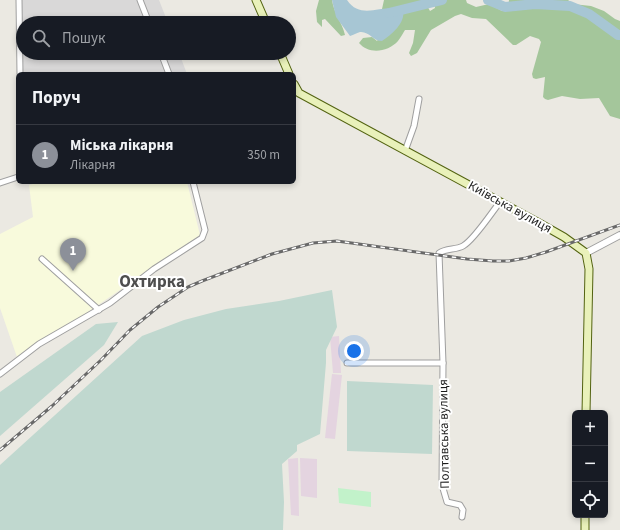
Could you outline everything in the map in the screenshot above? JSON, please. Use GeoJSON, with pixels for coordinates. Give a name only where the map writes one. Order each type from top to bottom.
{"type":"FeatureCollection","features":[{"type":"Feature","properties":{"kind":"main road"},"geometry":{"type":"LineString","coordinates":[[256,0],[263,16]]}},
{"type":"Feature","properties":{"kind":"main road"},"geometry":{"type":"LineString","coordinates":[[283,60],[288,72]]}},
{"type":"Feature","properties":{"kind":"main road","name":"Київська вулиця"},"geometry":{"type":"LineString","coordinates":[[297,94],[564,237],[586,253]]}},
{"type":"Feature","properties":{"kind":"main road"},"geometry":{"type":"LineString","coordinates":[[586,253],[589,269],[586,410]]}},
{"type":"Feature","properties":{"kind":"main road"},"geometry":{"type":"LineString","coordinates":[[585,518],[585,530]]}},
{"type":"Feature","properties":{"kind":"street"},"geometry":{"type":"LineString","coordinates":[[19,0],[19,16]]}},
{"type":"Feature","properties":{"kind":"street"},"geometry":{"type":"LineString","coordinates":[[140,0],[146,16]]}},
{"type":"Feature","properties":{"kind":"street"},"geometry":{"type":"LineString","coordinates":[[20,60],[20,72]]}},
{"type":"Feature","properties":{"kind":"street"},"geometry":{"type":"LineString","coordinates":[[164,60],[168,72]]}},
{"type":"Feature","properties":{"kind":"street"},"geometry":{"type":"LineString","coordinates":[[405,151],[414,126],[419,99]]}},
{"type":"Feature","properties":{"kind":"street"},"geometry":{"type":"LineString","coordinates":[[0,183],[16,178]]}},
{"type":"Feature","properties":{"kind":"street"},"geometry":{"type":"LineString","coordinates":[[0,374],[40,344],[110,303],[154,269],[202,238],[205,230],[194,184]]}},
{"type":"Feature","properties":{"kind":"street","name":"Полтавська вулиця"},"geometry":{"type":"LineString","coordinates":[[462,517],[460,505],[447,502],[442,485],[443,363],[439,253],[444,250],[463,246],[478,232],[500,202]]}},
{"type":"Feature","properties":{"kind":"street"},"geometry":{"type":"LineString","coordinates":[[586,253],[620,235]]}},
{"type":"Feature","properties":{"kind":"street"},"geometry":{"type":"LineString","coordinates":[[42,259],[99,310]]}},
{"type":"Feature","properties":{"kind":"street","name":"Полтавська вулиця"},"geometry":{"type":"LineString","coordinates":[[347,363],[443,363]]}},
{"type":"Feature","properties":{"kind":"shaded area"},"geometry":{"type":"Polygon","coordinates":[[[19,0],[159,0],[165,16],[19,16],[19,0]]]}},
{"type":"Feature","properties":{"kind":"shaded area"},"geometry":{"type":"Polygon","coordinates":[[[20,60],[182,60],[186,72],[20,72],[20,60]]]}},
{"type":"Feature","properties":{"kind":"shaded area"},"geometry":{"type":"Polygon","coordinates":[[[187,184],[200,235],[18,360],[0,308],[0,234],[33,217],[29,185],[187,184]]]}},
{"type":"Feature","properties":{"kind":"shaded area"},"geometry":{"type":"Polygon","coordinates":[[[332,290],[337,327],[326,350],[320,434],[297,445],[297,451],[282,464],[284,502],[283,530],[0,530],[0,465],[142,336],[184,320],[226,309],[279,301],[332,290]]]}},
{"type":"Feature","properties":{"kind":"shaded area"},"geometry":{"type":"Polygon","coordinates":[[[118,322],[104,345],[0,436],[0,392],[96,324],[118,322]]]}},
{"type":"Feature","properties":{"kind":"shaded area"},"geometry":{"type":"Polygon","coordinates":[[[339,336],[341,373],[333,373],[330,337],[339,336]]]}},
{"type":"Feature","properties":{"kind":"shaded area"},"geometry":{"type":"Polygon","coordinates":[[[332,374],[342,375],[335,439],[325,438],[332,374]]]}},
{"type":"Feature","properties":{"kind":"shaded area"},"geometry":{"type":"Polygon","coordinates":[[[347,381],[433,385],[432,454],[347,451],[347,381]]]}},
{"type":"Feature","properties":{"kind":"shaded area"},"geometry":{"type":"Polygon","coordinates":[[[298,458],[299,516],[291,515],[288,459],[298,458]]]}},
{"type":"Feature","properties":{"kind":"shaded area"},"geometry":{"type":"Polygon","coordinates":[[[300,458],[317,459],[317,498],[301,496],[300,458]]]}},
{"type":"Feature","properties":{"kind":"green space"},"geometry":{"type":"Polygon","coordinates":[[[319,0],[332,0],[334,10],[345,35],[341,36],[325,19],[322,20],[322,27],[317,22],[316,11],[319,0]]]}},
{"type":"Feature","properties":{"kind":"green space"},"geometry":{"type":"Polygon","coordinates":[[[384,0],[424,0],[430,11],[435,8],[434,0],[466,0],[467,3],[476,7],[489,4],[502,11],[508,9],[509,0],[568,0],[573,4],[591,6],[604,11],[620,21],[620,119],[610,116],[599,98],[580,99],[562,96],[548,100],[545,99],[543,97],[545,77],[536,79],[533,78],[532,74],[541,42],[539,39],[530,36],[516,45],[513,45],[486,19],[472,18],[461,14],[455,16],[431,30],[417,53],[411,56],[409,53],[413,43],[415,30],[405,30],[394,45],[384,50],[373,51],[363,47],[359,43],[363,38],[372,37],[377,41],[399,9],[382,9],[384,0]]]}},
{"type":"Feature","properties":{"kind":"green space"},"geometry":{"type":"Polygon","coordinates":[[[338,488],[371,492],[371,507],[339,503],[338,488]]]}},
{"type":"Feature","properties":{"kind":"water"},"geometry":{"type":"Polygon","coordinates":[[[332,0],[347,0],[359,10],[366,11],[396,8],[403,10],[403,15],[397,28],[382,41],[379,41],[363,32],[350,36],[336,17],[332,0]]]}},
{"type":"Feature","properties":{"kind":"waterway","name":"Охтирка"},"geometry":{"type":"LineString","coordinates":[[389,13],[442,0]]}},
{"type":"Feature","properties":{"kind":"waterway","name":"Охтирка"},"geometry":{"type":"LineString","coordinates":[[488,0],[505,7],[535,4],[570,6],[589,14],[620,35]]}},
{"type":"Feature","properties":{"kind":"railway"},"geometry":{"type":"LineString","coordinates":[[0,450],[52,406],[101,360],[130,330],[158,307],[188,287],[272,254],[313,243],[337,241],[467,259],[509,261],[546,252],[620,225]]}},
{"type":"Feature","properties":{"kind":"place","name":"Міська лікарня"},"geometry":{"type":"Point","coordinates":[73,271]}},
{"type":"Feature","properties":{"kind":"district","name":"Охтирка"},"geometry":{"type":"Point","coordinates":[152,282]}}]}
